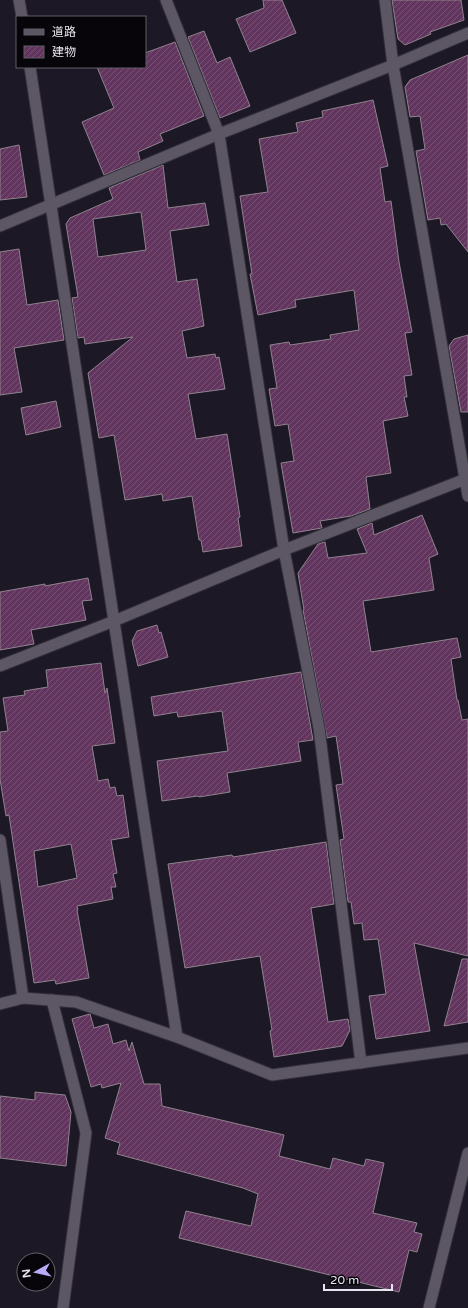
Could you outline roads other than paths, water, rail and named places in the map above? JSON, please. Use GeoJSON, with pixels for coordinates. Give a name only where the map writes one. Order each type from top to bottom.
{"type":"FeatureCollection","features":[{"type":"Feature","properties":{"kind":"street"},"geometry":{"type":"LineString","coordinates":[[19,0],[22,16]]}},
{"type":"Feature","properties":{"kind":"street"},"geometry":{"type":"LineString","coordinates":[[166,0],[219,134],[284,550],[319,728],[361,1063]]}},
{"type":"Feature","properties":{"kind":"street"},"geometry":{"type":"LineString","coordinates":[[385,0],[393,65],[467,478],[468,496]]}},
{"type":"Feature","properties":{"kind":"street"},"geometry":{"type":"LineString","coordinates":[[0,226],[219,134],[393,65],[468,33]]}},
{"type":"Feature","properties":{"kind":"street"},"geometry":{"type":"LineString","coordinates":[[30,68],[177,1037]]}},
{"type":"Feature","properties":{"kind":"street"},"geometry":{"type":"LineString","coordinates":[[0,666],[114,621],[284,550],[467,478]]}},
{"type":"Feature","properties":{"kind":"street"},"geometry":{"type":"LineString","coordinates":[[0,840],[23,998]]}},
{"type":"Feature","properties":{"kind":"street"},"geometry":{"type":"LineString","coordinates":[[0,1004],[23,998],[76,1002],[177,1037],[272,1074],[468,1048]]}},
{"type":"Feature","properties":{"kind":"street"},"geometry":{"type":"LineString","coordinates":[[52,1000],[86,1133],[63,1308]]}},
{"type":"Feature","properties":{"kind":"street"},"geometry":{"type":"LineString","coordinates":[[429,1308],[468,1152]]}}]}
